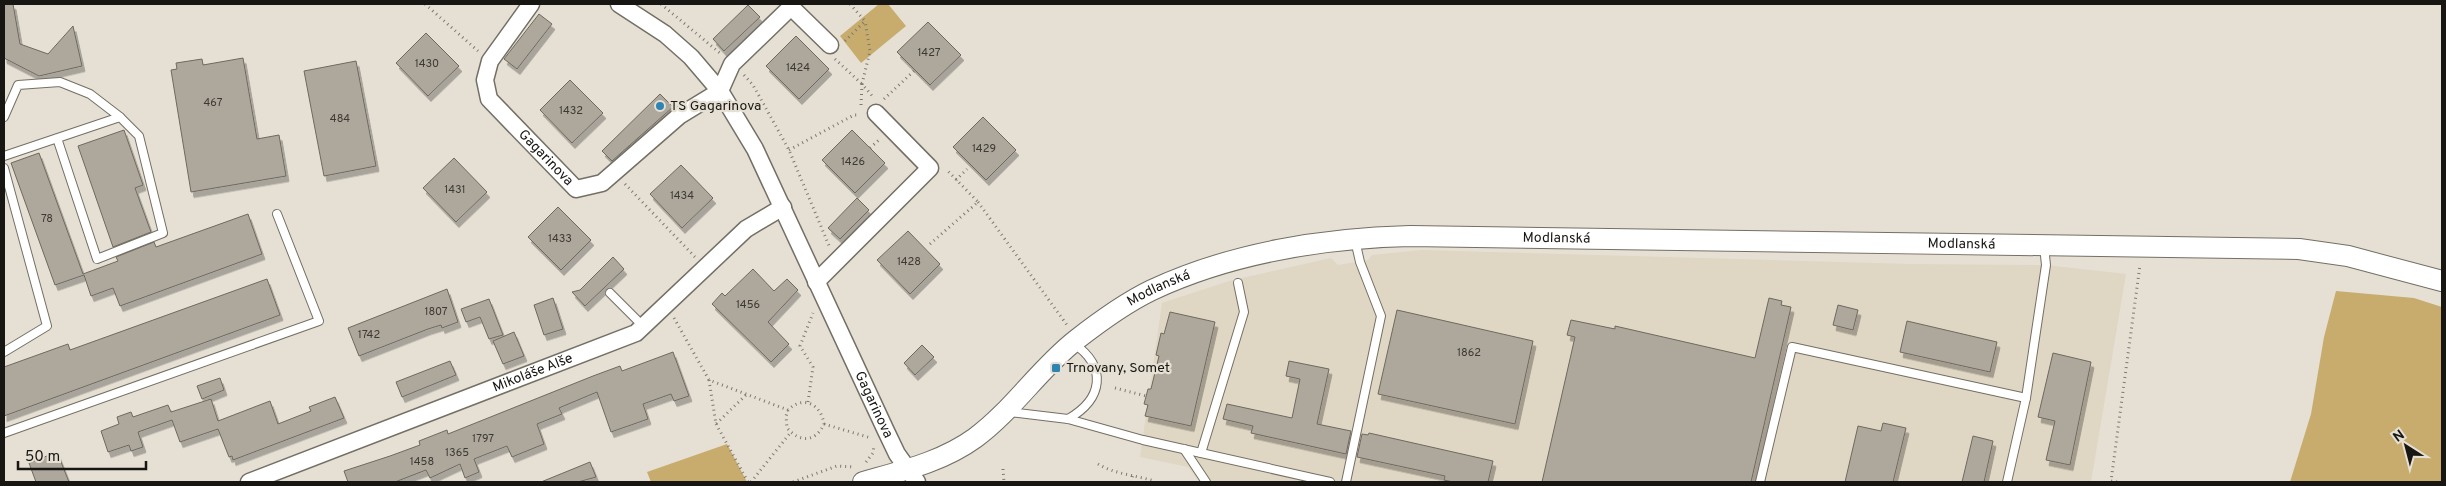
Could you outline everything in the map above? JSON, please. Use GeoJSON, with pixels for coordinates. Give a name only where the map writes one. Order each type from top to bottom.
{"type":"FeatureCollection","features":[{"type":"Feature","properties":{"kind":"street","name":"Gagarinova"},"geometry":{"type":"LineString","coordinates":[[531,4],[490,61],[485,80],[490,100],[576,189],[602,183],[679,116],[720,91]]}},
{"type":"Feature","properties":{"kind":"street","name":"Gagarinova"},"geometry":{"type":"LineString","coordinates":[[619,4],[665,34],[691,57],[720,91],[755,149],[783,207],[827,305],[879,434],[913,476]]}},
{"type":"Feature","properties":{"kind":"street"},"geometry":{"type":"LineString","coordinates":[[720,91],[732,64],[793,5],[834,48]]}},
{"type":"Feature","properties":{"kind":"street"},"geometry":{"type":"LineString","coordinates":[[816,282],[930,168],[867,114]]}},
{"type":"Feature","properties":{"kind":"street","name":"Mikoláše Alše"},"geometry":{"type":"LineString","coordinates":[[249,482],[276,477],[636,333],[746,230],[783,207]]}},
{"type":"Feature","properties":{"kind":"street","name":"Modlanská"},"geometry":{"type":"LineString","coordinates":[[863,482],[913,476],[931,462],[975,438],[1004,412],[1074,341],[1126,305],[1152,290],[1202,271],[1280,250],[1354,238],[1410,236],[2322,251],[2442,281]]}},
{"type":"Feature","properties":{"kind":"lane"},"geometry":{"type":"LineString","coordinates":[[4,117],[18,85],[60,82],[90,94],[120,117],[139,136],[164,233],[98,259],[56,138]]}},
{"type":"Feature","properties":{"kind":"lane"},"geometry":{"type":"LineString","coordinates":[[4,156],[120,117]]}},
{"type":"Feature","properties":{"kind":"lane"},"geometry":{"type":"LineString","coordinates":[[4,168],[47,326],[4,352]]}},
{"type":"Feature","properties":{"kind":"lane"},"geometry":{"type":"LineString","coordinates":[[4,434],[319,320],[277,214]]}},
{"type":"Feature","properties":{"kind":"lane"},"geometry":{"type":"LineString","coordinates":[[1346,482],[1381,316],[1360,262],[1354,238]]}},
{"type":"Feature","properties":{"kind":"lane"},"geometry":{"type":"LineString","coordinates":[[2007,482],[2026,398],[2046,265],[2044,246]]}},
{"type":"Feature","properties":{"kind":"lane"},"geometry":{"type":"LineString","coordinates":[[1202,453],[1244,312],[1238,283]]}},
{"type":"Feature","properties":{"kind":"lane"},"geometry":{"type":"LineString","coordinates":[[610,292],[643,326]]}},
{"type":"Feature","properties":{"kind":"lane"},"geometry":{"type":"LineString","coordinates":[[1068,419],[1080,412],[1091,400],[1097,387],[1097,374],[1091,360],[1074,341]]}},
{"type":"Feature","properties":{"kind":"lane"},"geometry":{"type":"LineString","coordinates":[[1760,482],[1792,347],[2026,398]]}},
{"type":"Feature","properties":{"kind":"lane"},"geometry":{"type":"LineString","coordinates":[[1004,412],[1068,419],[1104,430],[1330,482]]}},
{"type":"Feature","properties":{"kind":"lane"},"geometry":{"type":"LineString","coordinates":[[1184,449],[1206,482]]}},
{"type":"Feature","properties":{"kind":"path"},"geometry":{"type":"LineString","coordinates":[[424,4],[490,61]]}},
{"type":"Feature","properties":{"kind":"path"},"geometry":{"type":"LineString","coordinates":[[660,4],[698,32],[754,85],[789,150],[836,262]]}},
{"type":"Feature","properties":{"kind":"path"},"geometry":{"type":"LineString","coordinates":[[789,150],[854,116],[867,114],[862,84],[870,50],[865,21],[850,4]]}},
{"type":"Feature","properties":{"kind":"path"},"geometry":{"type":"LineString","coordinates":[[865,21],[834,48],[862,84],[880,103],[915,70]]}},
{"type":"Feature","properties":{"kind":"path"},"geometry":{"type":"LineString","coordinates":[[930,168],[938,162],[978,202],[1074,341]]}},
{"type":"Feature","properties":{"kind":"path"},"geometry":{"type":"LineString","coordinates":[[956,180],[967,169]]}},
{"type":"Feature","properties":{"kind":"path"},"geometry":{"type":"LineString","coordinates":[[614,172],[706,268]]}},
{"type":"Feature","properties":{"kind":"path"},"geometry":{"type":"LineString","coordinates":[[930,244],[978,202]]}},
{"type":"Feature","properties":{"kind":"path"},"geometry":{"type":"LineString","coordinates":[[2117,482],[2111,482],[2143,247]]}},
{"type":"Feature","properties":{"kind":"path"},"geometry":{"type":"LineString","coordinates":[[666,305],[709,380],[716,424],[749,482],[791,432]]}},
{"type":"Feature","properties":{"kind":"path"},"geometry":{"type":"LineString","coordinates":[[808,402],[813,367],[800,346],[812,313],[827,305]]}},
{"type":"Feature","properties":{"kind":"path"},"geometry":{"type":"LineString","coordinates":[[709,380],[788,410]]}},
{"type":"Feature","properties":{"kind":"path"},"geometry":{"type":"LineString","coordinates":[[1115,388],[1146,396]]}},
{"type":"Feature","properties":{"kind":"path"},"geometry":{"type":"LineString","coordinates":[[716,424],[748,394]]}},
{"type":"Feature","properties":{"kind":"path"},"geometry":{"type":"LineString","coordinates":[[788,410],[802,402],[808,402],[817,408],[824,424],[868,438],[879,434]]}},
{"type":"Feature","properties":{"kind":"path"},"geometry":{"type":"LineString","coordinates":[[788,410],[786,422],[791,432],[798,438],[811,438],[818,435],[824,424]]}},
{"type":"Feature","properties":{"kind":"path"},"geometry":{"type":"LineString","coordinates":[[793,482],[837,466],[860,467],[873,453],[879,434]]}},
{"type":"Feature","properties":{"kind":"path"},"geometry":{"type":"LineString","coordinates":[[1098,464],[1109,471],[1133,474],[1154,481]]}},
{"type":"Feature","properties":{"kind":"path"},"geometry":{"type":"LineString","coordinates":[[1003,469],[1004,482]]}},
{"type":"Feature","properties":{"kind":"path"},"geometry":{"type":"LineString","coordinates":[[1131,482],[1133,474]]}},
{"type":"Feature","properties":{"kind":"shaded area"},"geometry":{"type":"Polygon","coordinates":[[[879,4],[888,4],[906,26],[861,63],[840,36],[879,4]]]}},
{"type":"Feature","properties":{"kind":"shaded area"},"geometry":{"type":"Polygon","coordinates":[[[1422,250],[1912,264],[2046,265],[2126,274],[2091,482],[1199,482],[1188,467],[1140,457],[1162,303],[1229,281],[1331,258],[1338,265],[1368,260],[1372,255],[1422,250]]]}},
{"type":"Feature","properties":{"kind":"shaded area"},"geometry":{"type":"Polygon","coordinates":[[[2336,291],[2414,298],[2442,307],[2442,482],[2290,482],[2311,414],[2324,337],[2336,291]]]}},
{"type":"Feature","properties":{"kind":"shaded area"},"geometry":{"type":"Polygon","coordinates":[[[727,444],[747,482],[651,482],[647,472],[727,444]]]}},
{"type":"Feature","properties":{"kind":"building"},"geometry":{"type":"Polygon","coordinates":[[[4,4],[13,4],[20,44],[48,54],[73,26],[82,66],[39,76],[4,58],[4,4]]]}},
{"type":"Feature","properties":{"kind":"building"},"geometry":{"type":"Polygon","coordinates":[[[748,5],[760,17],[724,51],[713,39],[748,5]]]}},
{"type":"Feature","properties":{"kind":"building"},"geometry":{"type":"Polygon","coordinates":[[[539,14],[552,24],[517,69],[504,59],[539,14]]]}},
{"type":"Feature","properties":{"kind":"building"},"geometry":{"type":"Polygon","coordinates":[[[928,22],[961,55],[930,85],[897,52],[928,22]]]}},
{"type":"Feature","properties":{"kind":"building"},"geometry":{"type":"Polygon","coordinates":[[[426,33],[459,66],[428,96],[396,63],[426,33]]]}},
{"type":"Feature","properties":{"kind":"building"},"geometry":{"type":"Polygon","coordinates":[[[796,36],[829,69],[799,99],[766,66],[796,36]]]}},
{"type":"Feature","properties":{"kind":"building"},"geometry":{"type":"Polygon","coordinates":[[[243,58],[257,139],[279,135],[286,176],[191,192],[171,70],[177,69],[176,63],[202,59],[203,65],[243,58]]]}},
{"type":"Feature","properties":{"kind":"building"},"geometry":{"type":"Polygon","coordinates":[[[356,61],[376,166],[324,176],[304,71],[356,61]]]}},
{"type":"Feature","properties":{"kind":"building"},"geometry":{"type":"Polygon","coordinates":[[[570,80],[603,113],[572,143],[540,110],[570,80]]]}},
{"type":"Feature","properties":{"kind":"building"},"geometry":{"type":"Polygon","coordinates":[[[660,94],[673,107],[612,161],[602,151],[660,94]]]}},
{"type":"Feature","properties":{"kind":"building"},"geometry":{"type":"Polygon","coordinates":[[[983,117],[1016,150],[986,180],[953,147],[983,117]]]}},
{"type":"Feature","properties":{"kind":"building"},"geometry":{"type":"Polygon","coordinates":[[[124,130],[143,185],[135,188],[151,232],[113,247],[78,146],[124,130]]]}},
{"type":"Feature","properties":{"kind":"building"},"geometry":{"type":"Polygon","coordinates":[[[852,130],[885,163],[855,193],[822,160],[852,130]]]}},
{"type":"Feature","properties":{"kind":"building"},"geometry":{"type":"Polygon","coordinates":[[[39,153],[83,274],[118,261],[116,257],[154,242],[156,247],[248,214],[262,254],[120,306],[113,288],[91,296],[84,275],[55,285],[11,163],[39,153]]]}},
{"type":"Feature","properties":{"kind":"building"},"geometry":{"type":"Polygon","coordinates":[[[454,158],[487,192],[456,222],[423,188],[454,158]]]}},
{"type":"Feature","properties":{"kind":"building"},"geometry":{"type":"Polygon","coordinates":[[[681,165],[713,198],[682,228],[650,194],[681,165]]]}},
{"type":"Feature","properties":{"kind":"building"},"geometry":{"type":"Polygon","coordinates":[[[857,198],[869,210],[840,239],[828,228],[857,198]]]}},
{"type":"Feature","properties":{"kind":"building"},"geometry":{"type":"Polygon","coordinates":[[[558,207],[591,240],[561,270],[528,237],[558,207]]]}},
{"type":"Feature","properties":{"kind":"building"},"geometry":{"type":"Polygon","coordinates":[[[908,231],[940,264],[910,294],[877,260],[908,231]]]}},
{"type":"Feature","properties":{"kind":"building"},"geometry":{"type":"Polygon","coordinates":[[[613,257],[624,269],[585,306],[572,292],[580,290],[613,257]]]}},
{"type":"Feature","properties":{"kind":"building"},"geometry":{"type":"Polygon","coordinates":[[[753,269],[774,291],[787,279],[798,290],[768,322],[789,344],[771,362],[712,304],[722,293],[725,296],[753,269]]]}},
{"type":"Feature","properties":{"kind":"building"},"geometry":{"type":"Polygon","coordinates":[[[267,279],[280,315],[4,416],[4,367],[68,344],[70,350],[267,279]]]}},
{"type":"Feature","properties":{"kind":"building"},"geometry":{"type":"Polygon","coordinates":[[[447,289],[458,322],[442,328],[441,325],[428,329],[359,356],[348,328],[447,289]]]}},
{"type":"Feature","properties":{"kind":"building"},"geometry":{"type":"Polygon","coordinates":[[[553,298],[563,329],[544,335],[534,305],[553,298]]]}},
{"type":"Feature","properties":{"kind":"building"},"geometry":{"type":"Polygon","coordinates":[[[1769,298],[1782,301],[1781,305],[1791,307],[1751,482],[1542,482],[1575,337],[1567,335],[1571,320],[1615,329],[1615,326],[1755,358],[1769,298]]]}},
{"type":"Feature","properties":{"kind":"building"},"geometry":{"type":"Polygon","coordinates":[[[489,299],[503,335],[489,339],[480,317],[466,322],[461,309],[489,299]]]}},
{"type":"Feature","properties":{"kind":"building"},"geometry":{"type":"Polygon","coordinates":[[[1838,305],[1858,310],[1853,330],[1833,325],[1838,305]]]}},
{"type":"Feature","properties":{"kind":"building"},"geometry":{"type":"Polygon","coordinates":[[[1397,310],[1533,341],[1515,424],[1378,394],[1397,310]]]}},
{"type":"Feature","properties":{"kind":"building"},"geometry":{"type":"Polygon","coordinates":[[[1170,312],[1215,322],[1191,426],[1145,416],[1148,405],[1144,404],[1148,389],[1151,389],[1159,356],[1156,355],[1161,333],[1164,334],[1170,312]]]}},
{"type":"Feature","properties":{"kind":"building"},"geometry":{"type":"Polygon","coordinates":[[[1907,321],[1997,342],[1990,372],[1900,352],[1907,321]]]}},
{"type":"Feature","properties":{"kind":"building"},"geometry":{"type":"Polygon","coordinates":[[[514,332],[524,356],[503,364],[493,341],[514,332]]]}},
{"type":"Feature","properties":{"kind":"building"},"geometry":{"type":"Polygon","coordinates":[[[922,345],[934,357],[915,375],[904,363],[922,345]]]}},
{"type":"Feature","properties":{"kind":"building"},"geometry":{"type":"Polygon","coordinates":[[[673,352],[689,396],[674,401],[671,394],[643,404],[648,419],[611,432],[597,392],[559,408],[562,414],[537,424],[544,444],[512,457],[507,446],[474,459],[479,472],[465,478],[460,464],[430,478],[426,470],[395,482],[348,482],[344,471],[420,445],[419,441],[447,430],[448,434],[620,366],[622,371],[673,352]]]}},
{"type":"Feature","properties":{"kind":"building"},"geometry":{"type":"Polygon","coordinates":[[[2053,353],[2091,362],[2070,465],[2046,460],[2055,421],[2038,417],[2053,353]]]}},
{"type":"Feature","properties":{"kind":"building"},"geometry":{"type":"Polygon","coordinates":[[[450,361],[456,375],[402,397],[396,382],[450,361]]]}},
{"type":"Feature","properties":{"kind":"building"},"geometry":{"type":"Polygon","coordinates":[[[1289,361],[1329,369],[1317,424],[1351,431],[1346,454],[1251,433],[1253,426],[1223,419],[1227,404],[1292,418],[1300,379],[1286,376],[1289,361]]]}},
{"type":"Feature","properties":{"kind":"building"},"geometry":{"type":"Polygon","coordinates":[[[220,378],[224,390],[202,399],[197,386],[220,378]]]}},
{"type":"Feature","properties":{"kind":"building"},"geometry":{"type":"Polygon","coordinates":[[[335,397],[344,418],[233,460],[232,456],[229,457],[218,429],[180,442],[172,420],[138,432],[143,447],[131,451],[129,445],[108,452],[101,431],[119,424],[117,417],[131,412],[133,417],[168,405],[171,412],[211,399],[218,421],[270,401],[278,424],[311,411],[309,407],[335,397]]]}},
{"type":"Feature","properties":{"kind":"building"},"geometry":{"type":"Polygon","coordinates":[[[1883,423],[1906,428],[1893,482],[1845,482],[1858,426],[1881,431],[1883,423]]]}},
{"type":"Feature","properties":{"kind":"building"},"geometry":{"type":"Polygon","coordinates":[[[1369,433],[1493,461],[1488,482],[1453,482],[1444,480],[1445,476],[1357,457],[1362,434],[1368,435],[1369,433]]]}},
{"type":"Feature","properties":{"kind":"building"},"geometry":{"type":"Polygon","coordinates":[[[1973,436],[1993,441],[1984,482],[1962,482],[1973,436]]]}},
{"type":"Feature","properties":{"kind":"building"},"geometry":{"type":"Polygon","coordinates":[[[57,452],[69,482],[36,482],[29,463],[57,452]]]}},
{"type":"Feature","properties":{"kind":"building"},"geometry":{"type":"Polygon","coordinates":[[[590,462],[596,477],[578,482],[541,482],[590,462]]]}},
{"type":"Feature","properties":{"kind":"place","name":"TS Gagarinova"},"geometry":{"type":"Point","coordinates":[660,106]}},
{"type":"Feature","properties":{"kind":"place","name":"Trnovany, Somet"},"geometry":{"type":"Point","coordinates":[1056,368]}}]}
